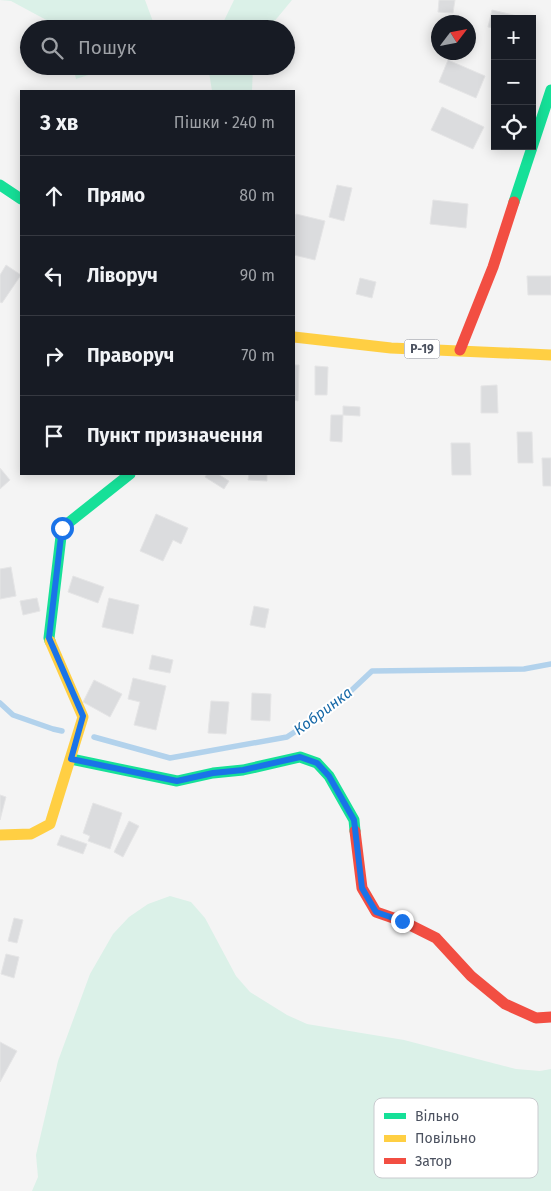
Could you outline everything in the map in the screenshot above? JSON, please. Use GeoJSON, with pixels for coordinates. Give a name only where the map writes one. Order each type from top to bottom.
{"type":"FeatureCollection","features":[{"type":"Feature","properties":{"kind":"street"},"geometry":{"type":"LineString","coordinates":[[460,350],[493,267],[551,90]]}},
{"type":"Feature","properties":{"kind":"street"},"geometry":{"type":"LineString","coordinates":[[0,185],[20,198]]}},
{"type":"Feature","properties":{"kind":"street","name":"Р-19"},"geometry":{"type":"LineString","coordinates":[[295,337],[391,348],[551,355]]}},
{"type":"Feature","properties":{"kind":"street"},"geometry":{"type":"LineString","coordinates":[[0,835],[31,834],[50,824],[83,716],[49,638],[62,528],[129,475]]}},
{"type":"Feature","properties":{"kind":"street"},"geometry":{"type":"LineString","coordinates":[[71,759],[177,781],[213,773],[243,770],[300,757],[317,763],[329,776],[354,820],[362,888],[376,912],[402,921],[436,938],[471,976],[505,1004],[536,1018],[551,1017]]}},
{"type":"Feature","properties":{"kind":"green space"},"geometry":{"type":"Polygon","coordinates":[[[0,0],[145,0],[152,20],[46,20],[11,1],[0,0]]]}},
{"type":"Feature","properties":{"kind":"green space"},"geometry":{"type":"Polygon","coordinates":[[[234,0],[292,0],[275,20],[224,20],[234,0]]]}},
{"type":"Feature","properties":{"kind":"green space"},"geometry":{"type":"Polygon","coordinates":[[[75,75],[88,75],[76,79],[75,75]]]}},
{"type":"Feature","properties":{"kind":"green space"},"geometry":{"type":"Polygon","coordinates":[[[209,75],[253,75],[252,90],[212,90],[209,75]]]}},
{"type":"Feature","properties":{"kind":"green space"},"geometry":{"type":"Polygon","coordinates":[[[170,896],[191,902],[205,918],[236,976],[250,992],[287,1015],[307,1024],[404,1040],[516,1069],[540,1071],[551,1069],[551,1191],[32,1191],[38,1177],[36,1155],[58,1061],[90,974],[113,934],[129,917],[148,904],[170,896]]]}},
{"type":"Feature","properties":{"kind":"building"},"geometry":{"type":"Polygon","coordinates":[[[439,0],[455,0],[453,13],[438,12],[439,0]]]}},
{"type":"Feature","properties":{"kind":"building"},"geometry":{"type":"Polygon","coordinates":[[[492,10],[513,15],[491,15],[491,27],[488,27],[492,10]]]}},
{"type":"Feature","properties":{"kind":"building"},"geometry":{"type":"Polygon","coordinates":[[[448,60],[485,76],[476,98],[439,82],[448,60]]]}},
{"type":"Feature","properties":{"kind":"building"},"geometry":{"type":"Polygon","coordinates":[[[442,107],[484,127],[473,149],[431,130],[442,107]]]}},
{"type":"Feature","properties":{"kind":"building"},"geometry":{"type":"Polygon","coordinates":[[[337,185],[352,188],[344,221],[329,217],[337,185]]]}},
{"type":"Feature","properties":{"kind":"building"},"geometry":{"type":"Polygon","coordinates":[[[433,200],[468,204],[466,228],[430,224],[433,200]]]}},
{"type":"Feature","properties":{"kind":"building"},"geometry":{"type":"Polygon","coordinates":[[[296,214],[325,221],[315,260],[295,255],[296,214]]]}},
{"type":"Feature","properties":{"kind":"building"},"geometry":{"type":"Polygon","coordinates":[[[6,265],[20,274],[2,303],[0,302],[0,275],[6,265]]]}},
{"type":"Feature","properties":{"kind":"building"},"geometry":{"type":"Polygon","coordinates":[[[527,276],[551,276],[551,295],[528,295],[527,276]]]}},
{"type":"Feature","properties":{"kind":"building"},"geometry":{"type":"Polygon","coordinates":[[[360,278],[376,282],[372,298],[356,294],[360,278]]]}},
{"type":"Feature","properties":{"kind":"building"},"geometry":{"type":"Polygon","coordinates":[[[295,365],[299,365],[298,401],[295,400],[295,365]]]}},
{"type":"Feature","properties":{"kind":"building"},"geometry":{"type":"Polygon","coordinates":[[[315,366],[328,367],[327,395],[315,395],[315,366]]]}},
{"type":"Feature","properties":{"kind":"building"},"geometry":{"type":"Polygon","coordinates":[[[497,385],[498,413],[481,413],[481,386],[497,385]]]}},
{"type":"Feature","properties":{"kind":"building"},"geometry":{"type":"Polygon","coordinates":[[[343,406],[360,407],[360,416],[343,415],[343,406]]]}},
{"type":"Feature","properties":{"kind":"building"},"geometry":{"type":"Polygon","coordinates":[[[331,415],[343,415],[342,442],[330,441],[331,415]]]}},
{"type":"Feature","properties":{"kind":"building"},"geometry":{"type":"Polygon","coordinates":[[[517,432],[532,432],[533,463],[518,463],[517,432]]]}},
{"type":"Feature","properties":{"kind":"building"},"geometry":{"type":"Polygon","coordinates":[[[451,443],[470,443],[471,475],[452,475],[451,443]]]}},
{"type":"Feature","properties":{"kind":"building"},"geometry":{"type":"Polygon","coordinates":[[[542,458],[551,458],[551,486],[543,486],[542,458]]]}},
{"type":"Feature","properties":{"kind":"building"},"geometry":{"type":"Polygon","coordinates":[[[0,468],[10,480],[0,489],[0,468]]]}},
{"type":"Feature","properties":{"kind":"building"},"geometry":{"type":"Polygon","coordinates":[[[206,475],[220,475],[229,481],[224,489],[205,477],[206,475]]]}},
{"type":"Feature","properties":{"kind":"building"},"geometry":{"type":"Polygon","coordinates":[[[249,475],[267,475],[267,481],[248,480],[249,475]]]}},
{"type":"Feature","properties":{"kind":"building"},"geometry":{"type":"Polygon","coordinates":[[[156,514],[188,528],[181,544],[173,540],[163,561],[140,551],[156,514]]]}},
{"type":"Feature","properties":{"kind":"building"},"geometry":{"type":"Polygon","coordinates":[[[11,567],[16,596],[0,599],[0,569],[11,567]]]}},
{"type":"Feature","properties":{"kind":"building"},"geometry":{"type":"Polygon","coordinates":[[[73,576],[104,587],[98,603],[68,592],[73,576]]]}},
{"type":"Feature","properties":{"kind":"building"},"geometry":{"type":"Polygon","coordinates":[[[37,598],[40,611],[23,615],[20,601],[37,598]]]}},
{"type":"Feature","properties":{"kind":"building"},"geometry":{"type":"Polygon","coordinates":[[[109,598],[139,605],[133,634],[102,627],[109,598]]]}},
{"type":"Feature","properties":{"kind":"building"},"geometry":{"type":"Polygon","coordinates":[[[254,606],[269,609],[265,628],[250,625],[254,606]]]}},
{"type":"Feature","properties":{"kind":"building"},"geometry":{"type":"Polygon","coordinates":[[[152,655],[173,660],[170,673],[149,669],[152,655]]]}},
{"type":"Feature","properties":{"kind":"building"},"geometry":{"type":"Polygon","coordinates":[[[133,678],[166,686],[156,730],[134,725],[140,702],[128,699],[133,678]]]}},
{"type":"Feature","properties":{"kind":"building"},"geometry":{"type":"Polygon","coordinates":[[[94,680],[122,694],[110,717],[83,702],[94,680]]]}},
{"type":"Feature","properties":{"kind":"building"},"geometry":{"type":"Polygon","coordinates":[[[252,693],[271,694],[270,721],[251,720],[252,693]]]}},
{"type":"Feature","properties":{"kind":"building"},"geometry":{"type":"Polygon","coordinates":[[[211,701],[229,702],[226,734],[208,733],[211,701]]]}},
{"type":"Feature","properties":{"kind":"building"},"geometry":{"type":"Polygon","coordinates":[[[0,795],[6,797],[0,820],[0,795]]]}},
{"type":"Feature","properties":{"kind":"building"},"geometry":{"type":"Polygon","coordinates":[[[93,803],[122,813],[110,849],[88,841],[90,836],[83,833],[93,803]]]}},
{"type":"Feature","properties":{"kind":"building"},"geometry":{"type":"Polygon","coordinates":[[[129,821],[139,826],[123,857],[114,852],[129,821]]]}},
{"type":"Feature","properties":{"kind":"building"},"geometry":{"type":"Polygon","coordinates":[[[61,835],[87,844],[83,854],[57,845],[61,835]]]}},
{"type":"Feature","properties":{"kind":"building"},"geometry":{"type":"Polygon","coordinates":[[[14,918],[23,920],[17,943],[8,941],[14,918]]]}},
{"type":"Feature","properties":{"kind":"building"},"geometry":{"type":"Polygon","coordinates":[[[6,954],[19,957],[14,978],[1,974],[6,954]]]}},
{"type":"Feature","properties":{"kind":"building"},"geometry":{"type":"Polygon","coordinates":[[[0,1042],[17,1051],[0,1082],[0,1042]]]}},
{"type":"Feature","properties":{"kind":"waterway","name":"Кобринка"},"geometry":{"type":"LineString","coordinates":[[94,737],[170,758],[287,737],[337,704],[372,671],[524,669],[551,664]]}},
{"type":"Feature","properties":{"kind":"waterway","name":"Кобринка"},"geometry":{"type":"LineString","coordinates":[[0,703],[13,715],[62,731]]}},
{"type":"Feature","properties":{"kind":"traffic: fast"},"geometry":{"type":"LineString","coordinates":[[514,202],[551,90]]}},
{"type":"Feature","properties":{"kind":"traffic: fast"},"geometry":{"type":"LineString","coordinates":[[0,185],[20,198]]}},
{"type":"Feature","properties":{"kind":"traffic: fast"},"geometry":{"type":"LineString","coordinates":[[50,641],[62,528],[129,475]]}},
{"type":"Feature","properties":{"kind":"traffic: fast"},"geometry":{"type":"LineString","coordinates":[[71,759],[177,781],[213,773],[243,770],[300,757],[317,763],[329,776],[354,820],[355,831]]}},
{"type":"Feature","properties":{"kind":"traffic: slow"},"geometry":{"type":"LineString","coordinates":[[295,337],[391,348],[551,355]]}},
{"type":"Feature","properties":{"kind":"traffic: slow"},"geometry":{"type":"LineString","coordinates":[[0,835],[31,834],[50,824],[83,717],[50,641]]}},
{"type":"Feature","properties":{"kind":"traffic: jam"},"geometry":{"type":"LineString","coordinates":[[460,350],[493,267],[514,202]]}},
{"type":"Feature","properties":{"kind":"traffic: jam"},"geometry":{"type":"LineString","coordinates":[[355,831],[362,888],[376,912],[402,921],[436,938],[471,976],[505,1004],[536,1018],[551,1017]]}},
{"type":"Feature","properties":{"kind":"route"},"geometry":{"type":"LineString","coordinates":[[62,528],[49,638],[83,716],[71,759],[177,781],[213,773],[243,770],[300,757],[317,763],[329,776],[354,820],[362,888],[376,912],[402,921]]}}]}
